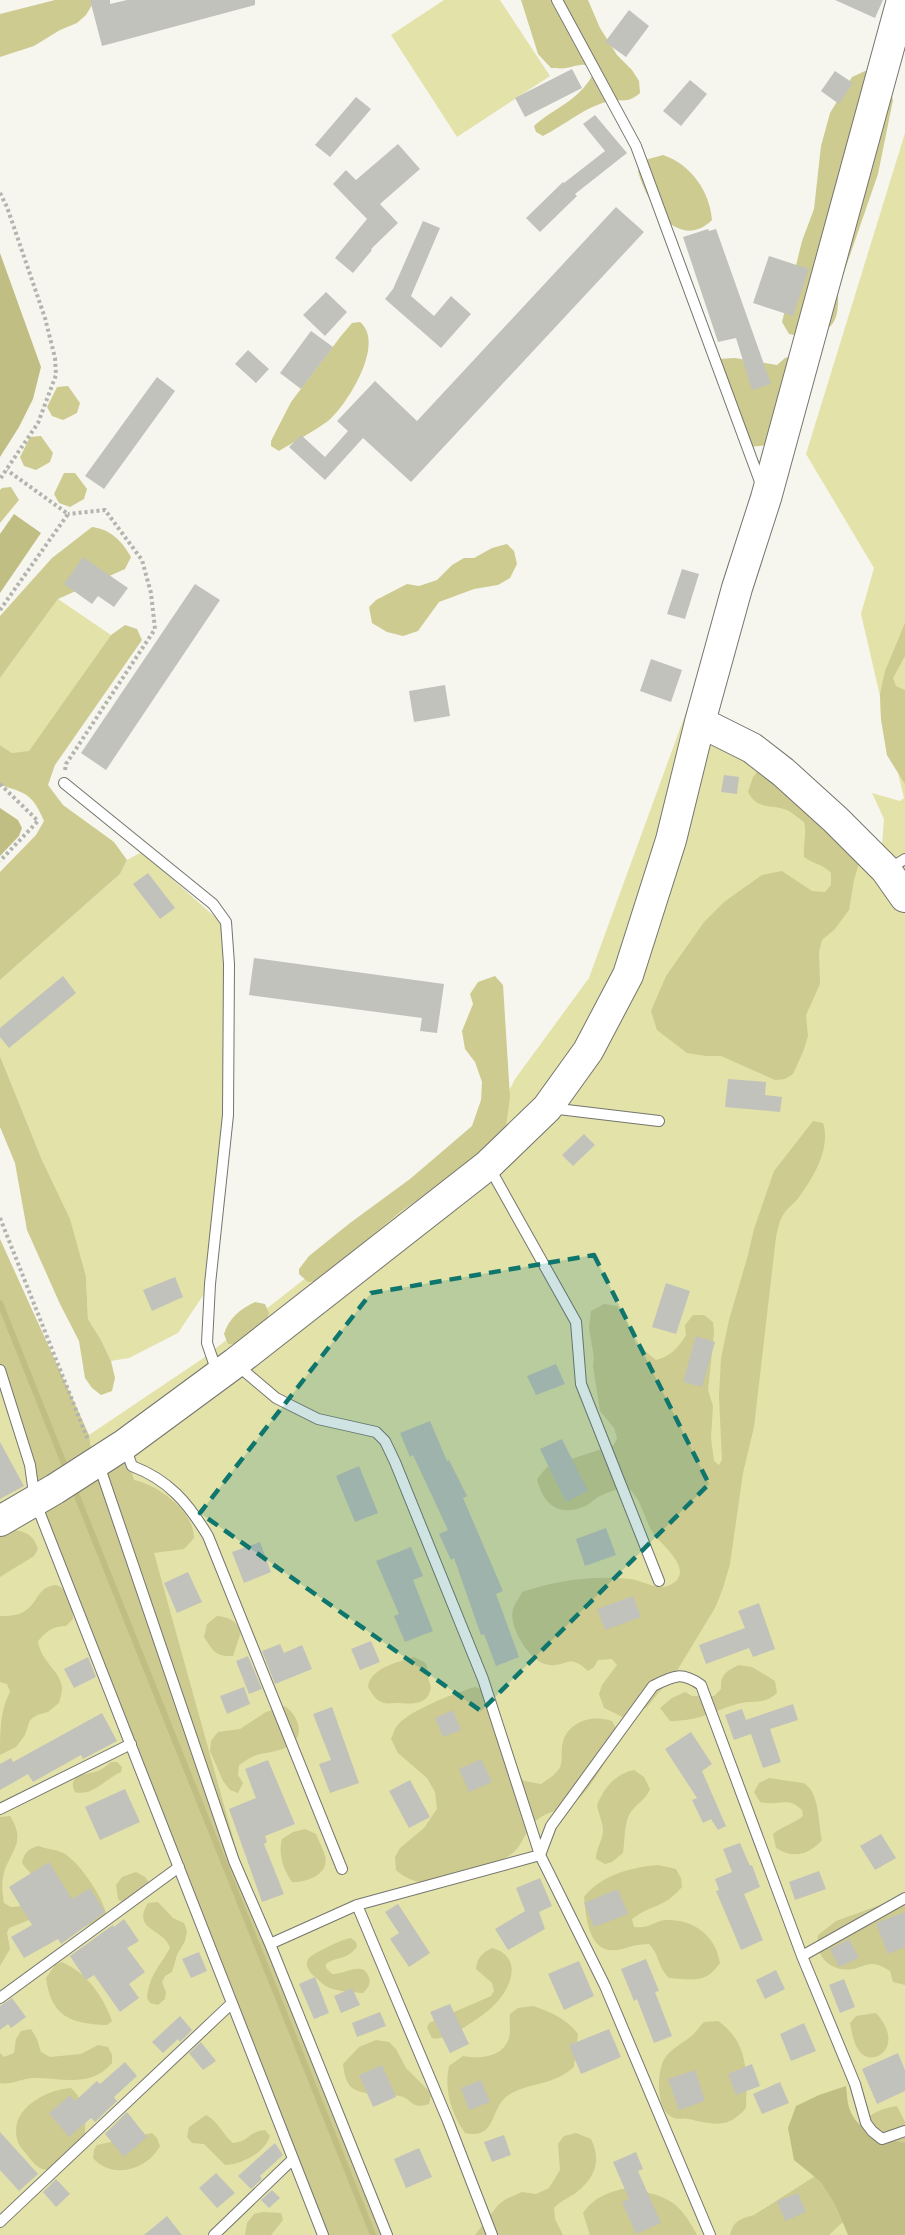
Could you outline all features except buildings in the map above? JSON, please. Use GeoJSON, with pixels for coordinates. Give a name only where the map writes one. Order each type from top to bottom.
{"type":"FeatureCollection","features":[{"type":"Feature","properties":{"kind":"main road"},"geometry":{"type":"LineString","coordinates":[[0,1521],[124,1444],[226,1369],[488,1165],[547,1108],[588,1051],[628,975],[672,840],[700,722],[737,588],[766,498],[903,4]]}},
{"type":"Feature","properties":{"kind":"main road"},"geometry":{"type":"LineString","coordinates":[[700,722],[752,747],[836,820],[895,865],[905,897]]}},
{"type":"Feature","properties":{"kind":"lane"},"geometry":{"type":"LineString","coordinates":[[557,0],[636,146],[766,498]]}},
{"type":"Feature","properties":{"kind":"lane"},"geometry":{"type":"LineString","coordinates":[[64,783],[213,904],[226,922],[229,964],[228,1115],[210,1284],[207,1343],[226,1369],[276,1398],[318,1419],[376,1432],[385,1442],[483,1679],[540,1856],[605,1986],[710,2235]]}},
{"type":"Feature","properties":{"kind":"lane"},"geometry":{"type":"LineString","coordinates":[[547,1108],[659,1121]]}},
{"type":"Feature","properties":{"kind":"lane"},"geometry":{"type":"LineString","coordinates":[[488,1165],[576,1322],[581,1384],[659,1581]]}},
{"type":"Feature","properties":{"kind":"lane"},"geometry":{"type":"LineString","coordinates":[[0,1370],[30,1465],[45,1495],[131,1744],[322,2235]]}},
{"type":"Feature","properties":{"kind":"lane"},"geometry":{"type":"LineString","coordinates":[[124,1444],[132,1466],[153,1474],[177,1493],[193,1512],[208,1536],[342,1869]]}},
{"type":"Feature","properties":{"kind":"lane"},"geometry":{"type":"LineString","coordinates":[[91,1466],[234,1861],[270,1944],[387,2235]]}},
{"type":"Feature","properties":{"kind":"lane"},"geometry":{"type":"LineString","coordinates":[[540,1856],[551,1826],[653,1686],[676,1675],[692,1678],[701,1685],[802,1956],[855,2084],[866,2122],[882,2139],[905,2131]]}},
{"type":"Feature","properties":{"kind":"lane"},"geometry":{"type":"LineString","coordinates":[[0,1809],[131,1744]]}},
{"type":"Feature","properties":{"kind":"lane"},"geometry":{"type":"LineString","coordinates":[[270,1944],[357,1905],[540,1856]]}},
{"type":"Feature","properties":{"kind":"lane"},"geometry":{"type":"LineString","coordinates":[[0,1998],[179,1867]]}},
{"type":"Feature","properties":{"kind":"lane"},"geometry":{"type":"LineString","coordinates":[[802,1956],[905,1898]]}},
{"type":"Feature","properties":{"kind":"lane"},"geometry":{"type":"LineString","coordinates":[[357,1905],[448,2121],[492,2235]]}},
{"type":"Feature","properties":{"kind":"lane"},"geometry":{"type":"LineString","coordinates":[[0,2222],[232,2003]]}},
{"type":"Feature","properties":{"kind":"lane"},"geometry":{"type":"LineString","coordinates":[[214,2235],[293,2159]]}},
{"type":"Feature","properties":{"kind":"path"},"geometry":{"type":"LineString","coordinates":[[0,193],[7,207],[45,318],[55,358],[56,375],[38,423],[0,479]]}},
{"type":"Feature","properties":{"kind":"path"},"geometry":{"type":"LineString","coordinates":[[7,470],[68,514],[105,510],[142,560],[150,593],[155,629],[66,764],[64,783]]}},
{"type":"Feature","properties":{"kind":"path"},"geometry":{"type":"LineString","coordinates":[[0,610],[68,514]]}},
{"type":"Feature","properties":{"kind":"path"},"geometry":{"type":"LineString","coordinates":[[0,784],[38,821],[0,861]]}},
{"type":"Feature","properties":{"kind":"path"},"geometry":{"type":"LineString","coordinates":[[0,1218],[91,1466]]}},
{"type":"Feature","properties":{"kind":"highlighted area"},"geometry":{"type":"Polygon","coordinates":[[[594,1255],[709,1484],[481,1711],[200,1513],[371,1293],[594,1255]]]}},
{"type":"Feature","properties":{"kind":"shaded area"},"geometry":{"type":"Polygon","coordinates":[[[55,0],[95,0],[86,15],[77,23],[60,30],[34,46],[0,57],[0,14],[55,0]]]}},
{"type":"Feature","properties":{"kind":"shaded area"},"geometry":{"type":"Polygon","coordinates":[[[444,0],[500,0],[550,76],[457,137],[391,35],[444,0]]]}},
{"type":"Feature","properties":{"kind":"shaded area"},"geometry":{"type":"Polygon","coordinates":[[[521,0],[588,0],[600,28],[617,55],[639,81],[640,93],[628,100],[601,103],[543,136],[536,132],[534,126],[580,92],[592,76],[585,65],[551,68],[538,54],[521,0]]]}},
{"type":"Feature","properties":{"kind":"shaded area"},"geometry":{"type":"Polygon","coordinates":[[[865,71],[879,72],[887,78],[893,100],[878,174],[838,290],[835,320],[830,327],[819,333],[789,334],[782,322],[802,241],[814,209],[821,146],[830,113],[852,77],[865,71]]]}},
{"type":"Feature","properties":{"kind":"shaded area"},"geometry":{"type":"Polygon","coordinates":[[[905,133],[905,2235],[0,2235],[0,1370],[91,1447],[89,1435],[202,1359],[485,1138],[515,1079],[589,978],[696,685],[700,722],[881,858],[884,819],[872,793],[900,801],[904,798],[898,773],[887,755],[880,696],[861,614],[874,568],[806,454],[905,133]]]}},
{"type":"Feature","properties":{"kind":"shaded area"},"geometry":{"type":"Polygon","coordinates":[[[663,155],[673,159],[690,172],[703,190],[712,220],[699,229],[687,231],[676,227],[665,219],[648,196],[638,171],[645,160],[663,155]]]}},
{"type":"Feature","properties":{"kind":"shaded area"},"geometry":{"type":"Polygon","coordinates":[[[0,253],[41,367],[33,399],[0,457],[0,253]]]}},
{"type":"Feature","properties":{"kind":"shaded area"},"geometry":{"type":"Polygon","coordinates":[[[360,322],[367,332],[369,344],[361,373],[345,402],[328,421],[310,433],[279,451],[271,446],[271,441],[291,402],[352,323],[360,322]]]}},
{"type":"Feature","properties":{"kind":"shaded area"},"geometry":{"type":"Polygon","coordinates":[[[800,354],[780,444],[749,447],[717,359],[735,358],[777,365],[785,358],[800,354]]]}},
{"type":"Feature","properties":{"kind":"shaded area"},"geometry":{"type":"Polygon","coordinates":[[[68,386],[80,403],[77,413],[63,420],[52,416],[47,407],[57,387],[68,386]]]}},
{"type":"Feature","properties":{"kind":"shaded area"},"geometry":{"type":"Polygon","coordinates":[[[41,436],[53,453],[50,462],[36,470],[24,466],[20,457],[30,437],[41,436]]]}},
{"type":"Feature","properties":{"kind":"shaded area"},"geometry":{"type":"Polygon","coordinates":[[[64,473],[75,473],[87,489],[84,499],[70,507],[59,503],[54,494],[64,473]]]}},
{"type":"Feature","properties":{"kind":"shaded area"},"geometry":{"type":"Polygon","coordinates":[[[11,487],[19,500],[0,523],[0,490],[11,487]]]}},
{"type":"Feature","properties":{"kind":"shaded area"},"geometry":{"type":"Polygon","coordinates":[[[14,514],[41,533],[0,593],[0,534],[14,514]]]}},
{"type":"Feature","properties":{"kind":"shaded area"},"geometry":{"type":"Polygon","coordinates":[[[92,527],[110,533],[124,546],[131,557],[125,569],[58,599],[0,678],[0,616],[52,558],[92,527]]]}},
{"type":"Feature","properties":{"kind":"shaded area"},"geometry":{"type":"Polygon","coordinates":[[[507,544],[514,551],[517,564],[510,578],[498,585],[474,589],[439,602],[418,631],[403,636],[387,632],[372,623],[369,607],[376,600],[407,584],[419,586],[437,580],[452,565],[464,558],[474,558],[492,548],[507,544]]]}},
{"type":"Feature","properties":{"kind":"shaded area"},"geometry":{"type":"Polygon","coordinates":[[[58,599],[111,635],[29,752],[12,753],[0,745],[0,678],[58,599]]]}},
{"type":"Feature","properties":{"kind":"shaded area"},"geometry":{"type":"Polygon","coordinates":[[[905,623],[905,656],[893,678],[896,686],[905,690],[905,784],[887,755],[881,719],[880,694],[885,671],[905,623]]]}},
{"type":"Feature","properties":{"kind":"shaded area"},"geometry":{"type":"Polygon","coordinates":[[[125,625],[137,629],[142,640],[55,765],[48,785],[63,805],[114,842],[127,860],[120,874],[0,980],[0,872],[36,835],[44,821],[28,796],[0,785],[0,745],[12,753],[29,751],[111,635],[125,625]]]}},
{"type":"Feature","properties":{"kind":"shaded area"},"geometry":{"type":"Polygon","coordinates":[[[758,771],[764,772],[860,860],[849,910],[835,929],[822,940],[819,952],[820,984],[806,1015],[808,1036],[803,1052],[793,1074],[785,1079],[775,1080],[721,1056],[687,1053],[657,1030],[651,1011],[666,976],[704,922],[724,902],[762,875],[782,871],[812,891],[825,892],[831,885],[831,873],[804,857],[804,822],[787,810],[756,802],[748,792],[753,777],[758,771]]]}},
{"type":"Feature","properties":{"kind":"shaded area"},"geometry":{"type":"Polygon","coordinates":[[[0,808],[18,820],[22,828],[19,836],[0,856],[0,808]]]}},
{"type":"Feature","properties":{"kind":"shaded area"},"geometry":{"type":"Polygon","coordinates":[[[142,852],[223,924],[228,1086],[206,1291],[178,1333],[129,1358],[111,1361],[88,1319],[86,1276],[70,1220],[42,1160],[0,1056],[0,980],[120,874],[127,860],[142,852]]]}},
{"type":"Feature","properties":{"kind":"shaded area"},"geometry":{"type":"Polygon","coordinates":[[[495,976],[503,985],[510,1097],[506,1126],[499,1137],[434,1189],[401,1211],[328,1273],[315,1281],[308,1282],[299,1274],[299,1269],[309,1256],[410,1179],[472,1126],[481,1100],[482,1082],[475,1062],[465,1049],[462,1031],[473,1004],[470,994],[478,982],[495,976]]]}},
{"type":"Feature","properties":{"kind":"shaded area"},"geometry":{"type":"Polygon","coordinates":[[[0,1056],[42,1160],[70,1219],[86,1276],[88,1319],[111,1361],[115,1378],[112,1391],[101,1395],[85,1378],[79,1341],[27,1230],[15,1163],[0,1127],[0,1056]]]}},
{"type":"Feature","properties":{"kind":"shaded area"},"geometry":{"type":"Polygon","coordinates":[[[813,1121],[823,1123],[825,1142],[820,1162],[797,1199],[782,1217],[776,1237],[754,1427],[743,1473],[730,1564],[723,1588],[715,1608],[678,1669],[647,1707],[627,1719],[604,1708],[599,1694],[602,1685],[617,1665],[612,1659],[598,1660],[588,1671],[575,1662],[552,1665],[539,1661],[526,1649],[516,1632],[512,1616],[513,1609],[522,1592],[549,1584],[589,1578],[631,1579],[665,1587],[677,1580],[680,1574],[679,1567],[672,1554],[652,1532],[637,1498],[627,1487],[598,1497],[583,1507],[566,1510],[552,1506],[547,1501],[537,1479],[547,1467],[614,1445],[617,1438],[614,1428],[600,1411],[589,1328],[591,1311],[604,1304],[617,1306],[636,1344],[656,1360],[670,1354],[680,1344],[686,1335],[685,1325],[693,1315],[704,1315],[713,1322],[714,1333],[708,1390],[713,1406],[711,1438],[714,1461],[719,1465],[722,1460],[719,1396],[721,1358],[729,1320],[754,1229],[774,1171],[813,1121]]]}},
{"type":"Feature","properties":{"kind":"shaded area"},"geometry":{"type":"Polygon","coordinates":[[[0,1239],[89,1435],[91,1447],[124,1444],[134,1480],[164,1493],[181,1509],[192,1528],[194,1538],[184,1549],[154,1553],[250,1899],[387,2235],[323,2235],[35,1499],[0,1370],[0,1239]]]}},
{"type":"Feature","properties":{"kind":"shaded area"},"geometry":{"type":"Polygon","coordinates":[[[255,1302],[265,1304],[269,1313],[267,1319],[236,1344],[228,1344],[224,1334],[229,1323],[240,1311],[255,1302]]]}},
{"type":"Feature","properties":{"kind":"shaded area"},"geometry":{"type":"Polygon","coordinates":[[[9,1530],[31,1536],[38,1549],[34,1556],[0,1577],[0,1535],[9,1530]]]}},
{"type":"Feature","properties":{"kind":"shaded area"},"geometry":{"type":"Polygon","coordinates":[[[56,1585],[68,1595],[73,1619],[66,1626],[50,1630],[38,1641],[42,1654],[61,1682],[59,1703],[48,1712],[30,1720],[25,1735],[16,1747],[0,1755],[2,1714],[10,1692],[7,1684],[0,1682],[0,1616],[23,1612],[42,1591],[56,1585]]]}},
{"type":"Feature","properties":{"kind":"shaded area"},"geometry":{"type":"Polygon","coordinates":[[[217,1616],[232,1620],[241,1632],[233,1656],[216,1652],[204,1637],[207,1624],[217,1616]]]}},
{"type":"Feature","properties":{"kind":"shaded area"},"geometry":{"type":"Polygon","coordinates":[[[414,1657],[426,1664],[431,1687],[428,1696],[417,1703],[408,1704],[386,1703],[376,1699],[368,1687],[374,1675],[379,1670],[414,1657]]]}},
{"type":"Feature","properties":{"kind":"shaded area"},"geometry":{"type":"Polygon","coordinates":[[[739,1665],[752,1667],[775,1681],[777,1693],[767,1700],[737,1704],[705,1716],[689,1719],[670,1721],[660,1708],[672,1698],[685,1692],[692,1696],[714,1696],[721,1689],[725,1674],[739,1665]]]}},
{"type":"Feature","properties":{"kind":"shaded area"},"geometry":{"type":"Polygon","coordinates":[[[475,1687],[490,1692],[516,1773],[524,1781],[541,1784],[559,1769],[562,1745],[570,1729],[576,1724],[590,1719],[605,1719],[612,1721],[619,1733],[592,1783],[577,1800],[537,1820],[510,1855],[496,1862],[456,1872],[434,1881],[414,1880],[396,1870],[395,1857],[400,1848],[424,1828],[437,1809],[435,1792],[427,1778],[398,1753],[391,1739],[396,1727],[411,1714],[475,1687]]]}},
{"type":"Feature","properties":{"kind":"shaded area"},"geometry":{"type":"Polygon","coordinates":[[[284,1706],[293,1713],[297,1721],[299,1732],[297,1738],[287,1747],[257,1755],[239,1765],[238,1775],[243,1783],[238,1793],[230,1790],[223,1781],[210,1751],[211,1741],[218,1732],[240,1729],[266,1712],[284,1706]]]}},
{"type":"Feature","properties":{"kind":"shaded area"},"geometry":{"type":"Polygon","coordinates":[[[111,1762],[117,1762],[122,1767],[121,1772],[88,1792],[75,1792],[73,1782],[75,1778],[100,1770],[111,1762]]]}},
{"type":"Feature","properties":{"kind":"shaded area"},"geometry":{"type":"Polygon","coordinates":[[[634,1770],[644,1777],[650,1789],[627,1819],[623,1853],[612,1862],[605,1864],[596,1859],[603,1830],[597,1805],[603,1793],[616,1778],[634,1770]]]}},
{"type":"Feature","properties":{"kind":"shaded area"},"geometry":{"type":"Polygon","coordinates":[[[769,1778],[803,1783],[813,1793],[822,1840],[812,1849],[795,1854],[776,1848],[773,1834],[803,1816],[802,1810],[792,1803],[760,1802],[754,1792],[759,1783],[769,1778]]]}},
{"type":"Feature","properties":{"kind":"shaded area"},"geometry":{"type":"Polygon","coordinates":[[[10,1816],[17,1831],[17,1838],[4,1873],[2,1886],[4,1903],[11,1907],[35,1905],[34,1918],[9,1928],[7,1933],[10,1949],[0,1966],[0,1817],[10,1816]]]}},
{"type":"Feature","properties":{"kind":"shaded area"},"geometry":{"type":"Polygon","coordinates":[[[305,1829],[316,1834],[326,1862],[324,1868],[316,1876],[304,1881],[292,1882],[282,1862],[282,1839],[293,1832],[305,1829]]]}},
{"type":"Feature","properties":{"kind":"shaded area"},"geometry":{"type":"Polygon","coordinates":[[[38,1846],[67,1855],[81,1870],[95,1889],[104,1907],[106,1914],[100,1920],[84,1927],[52,1898],[25,1867],[22,1863],[25,1854],[38,1846]]]}},
{"type":"Feature","properties":{"kind":"shaded area"},"geometry":{"type":"Polygon","coordinates":[[[658,1865],[676,1869],[681,1878],[682,1887],[663,1903],[632,1919],[634,1927],[676,1920],[686,1922],[702,1931],[714,1945],[720,1963],[703,1978],[669,1978],[649,1944],[607,1950],[594,1940],[590,1932],[584,1897],[591,1889],[618,1874],[658,1865]]]}},
{"type":"Feature","properties":{"kind":"shaded area"},"geometry":{"type":"Polygon","coordinates":[[[136,1872],[145,1877],[150,1884],[147,1897],[135,1906],[129,1907],[118,1899],[116,1885],[122,1877],[136,1872]]]}},
{"type":"Feature","properties":{"kind":"shaded area"},"geometry":{"type":"Polygon","coordinates":[[[905,1896],[905,1985],[893,1982],[890,1971],[879,1965],[869,1964],[845,1970],[831,1966],[822,1956],[817,1943],[818,1935],[836,1921],[905,1896]]]}},
{"type":"Feature","properties":{"kind":"shaded area"},"geometry":{"type":"Polygon","coordinates":[[[158,1902],[173,1918],[184,1923],[187,1931],[172,1972],[165,1976],[162,1982],[166,1992],[165,1999],[158,2005],[150,2003],[147,1998],[148,1989],[170,1948],[167,1941],[150,1928],[143,1919],[148,1903],[158,1902]]]}},
{"type":"Feature","properties":{"kind":"shaded area"},"geometry":{"type":"Polygon","coordinates":[[[351,1938],[356,1942],[357,1947],[345,1957],[326,1964],[326,1968],[332,1974],[356,1969],[365,1971],[369,1983],[363,1993],[328,1987],[315,1977],[307,1966],[307,1961],[313,1955],[351,1938]]]}},
{"type":"Feature","properties":{"kind":"shaded area"},"geometry":{"type":"Polygon","coordinates":[[[492,1948],[508,1957],[511,1964],[510,1980],[502,1996],[491,2008],[456,2032],[432,2038],[427,2028],[429,2023],[491,1996],[494,1991],[492,1983],[476,1969],[481,1956],[492,1948]]]}},
{"type":"Feature","properties":{"kind":"shaded area"},"geometry":{"type":"Polygon","coordinates":[[[62,1962],[79,1972],[99,1994],[112,2021],[107,2025],[73,2020],[64,2015],[52,2001],[46,1978],[55,1965],[62,1962]]]}},
{"type":"Feature","properties":{"kind":"shaded area"},"geometry":{"type":"Polygon","coordinates":[[[533,2006],[558,2017],[578,2034],[574,2067],[547,2082],[514,2092],[501,2103],[487,2128],[475,2134],[465,2133],[450,2101],[447,2084],[449,2066],[463,2056],[490,2056],[502,2050],[509,2038],[510,2014],[518,2008],[533,2006]]]}},
{"type":"Feature","properties":{"kind":"shaded area"},"geometry":{"type":"Polygon","coordinates":[[[876,2013],[884,2024],[888,2043],[880,2055],[868,2057],[857,2048],[850,2023],[856,2016],[876,2013]]]}},
{"type":"Feature","properties":{"kind":"shaded area"},"geometry":{"type":"Polygon","coordinates":[[[718,2021],[736,2039],[741,2049],[746,2071],[746,2108],[732,2120],[719,2124],[672,2117],[666,2112],[659,2092],[660,2070],[664,2060],[673,2049],[693,2035],[704,2022],[718,2021]]]}},
{"type":"Feature","properties":{"kind":"shaded area"},"geometry":{"type":"Polygon","coordinates":[[[31,2029],[41,2052],[50,2057],[81,2054],[98,2045],[108,2047],[112,2055],[112,2063],[103,2071],[85,2079],[32,2078],[0,2083],[0,2053],[4,2057],[14,2053],[16,2039],[21,2031],[31,2029]]]}},
{"type":"Feature","properties":{"kind":"shaded area"},"geometry":{"type":"Polygon","coordinates":[[[376,2040],[389,2042],[396,2049],[406,2068],[431,2095],[429,2104],[419,2106],[400,2096],[360,2092],[350,2086],[343,2064],[359,2047],[376,2040]]]}},
{"type":"Feature","properties":{"kind":"shaded area"},"geometry":{"type":"Polygon","coordinates":[[[846,2086],[849,2107],[859,2124],[880,2137],[905,2143],[905,2235],[848,2235],[835,2204],[821,2182],[794,2160],[788,2128],[796,2106],[846,2086]]]}},
{"type":"Feature","properties":{"kind":"shaded area"},"geometry":{"type":"Polygon","coordinates":[[[71,2088],[78,2095],[85,2116],[81,2150],[68,2166],[51,2170],[42,2169],[31,2160],[18,2142],[16,2131],[18,2120],[23,2111],[40,2098],[71,2088]]]}},
{"type":"Feature","properties":{"kind":"shaded area"},"geometry":{"type":"Polygon","coordinates":[[[897,2106],[905,2122],[905,2165],[862,2134],[863,2121],[879,2111],[897,2106]]]}},
{"type":"Feature","properties":{"kind":"shaded area"},"geometry":{"type":"Polygon","coordinates":[[[206,2115],[233,2143],[242,2141],[255,2132],[265,2130],[270,2136],[258,2153],[238,2163],[225,2165],[204,2144],[192,2143],[187,2137],[189,2127],[206,2115]]]}},
{"type":"Feature","properties":{"kind":"shaded area"},"geometry":{"type":"Polygon","coordinates":[[[152,2133],[160,2146],[147,2161],[138,2166],[129,2169],[110,2169],[93,2158],[97,2145],[152,2133]]]}},
{"type":"Feature","properties":{"kind":"shaded area"},"geometry":{"type":"Polygon","coordinates":[[[576,2133],[591,2139],[596,2161],[589,2180],[554,2208],[555,2219],[563,2235],[475,2235],[498,2205],[506,2199],[522,2192],[536,2194],[549,2188],[560,2170],[558,2144],[564,2136],[576,2133]]]}},
{"type":"Feature","properties":{"kind":"shaded area"},"geometry":{"type":"Polygon","coordinates":[[[823,2171],[847,2218],[829,2235],[730,2235],[733,2226],[738,2221],[754,2215],[823,2171]]]}},
{"type":"Feature","properties":{"kind":"shaded area"},"geometry":{"type":"Polygon","coordinates":[[[627,2188],[661,2197],[677,2206],[697,2235],[590,2235],[583,2213],[587,2207],[602,2196],[627,2188]]]}},
{"type":"Feature","properties":{"kind":"shaded area"},"geometry":{"type":"Polygon","coordinates":[[[281,2213],[283,2220],[271,2235],[245,2235],[247,2223],[254,2214],[281,2213]]]}},
{"type":"Feature","properties":{"kind":"waterway"},"geometry":{"type":"LineString","coordinates":[[0,1303],[67,1471]]}},
{"type":"Feature","properties":{"kind":"waterway"},"geometry":{"type":"LineString","coordinates":[[73,1486],[373,2235]]}}]}
